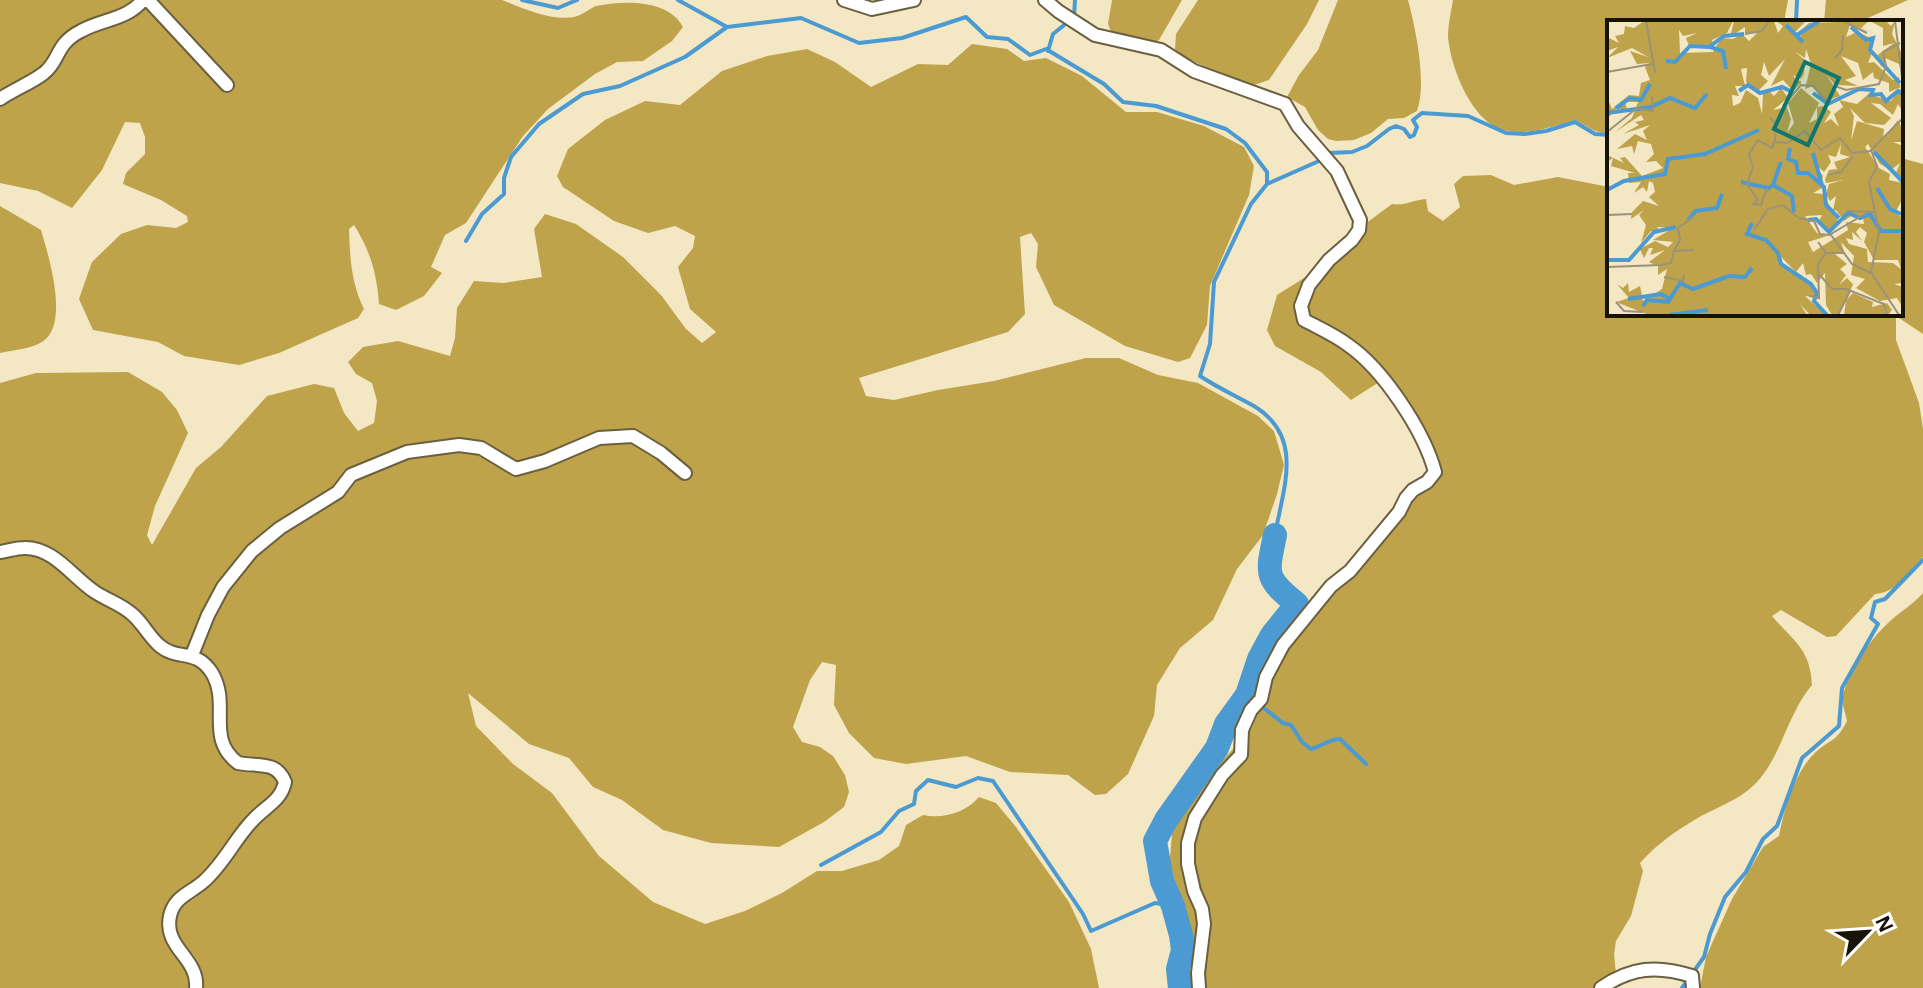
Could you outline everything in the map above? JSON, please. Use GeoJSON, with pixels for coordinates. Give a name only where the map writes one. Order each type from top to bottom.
{"type":"FeatureCollection","features":[{"type":"Feature","properties":{"kind":"street"},"geometry":{"type":"LineString","coordinates":[[0,99],[45,73],[61,45],[71,36],[126,14],[146,0],[227,85]]}},
{"type":"Feature","properties":{"kind":"street"},"geometry":{"type":"LineString","coordinates":[[844,0],[872,9],[914,0]]}},
{"type":"Feature","properties":{"kind":"street"},"geometry":{"type":"LineString","coordinates":[[1045,0],[1095,35],[1161,50],[1194,71],[1285,104],[1298,126],[1337,171],[1360,220],[1359,230],[1352,240],[1329,260],[1309,285],[1301,314],[1304,320],[1349,345],[1384,381],[1412,417],[1435,472],[1406,498],[1399,512],[1350,571],[1331,586],[1283,645],[1266,677],[1261,699],[1251,710],[1242,730],[1241,755],[1222,775],[1195,818],[1188,843],[1188,864],[1204,924],[1199,988]]}},
{"type":"Feature","properties":{"kind":"street"},"geometry":{"type":"LineString","coordinates":[[192,655],[223,587],[252,551],[280,528],[338,492],[351,475],[407,452],[459,445],[481,448],[516,469],[545,461],[599,438],[633,436],[685,473]]}},
{"type":"Feature","properties":{"kind":"street"},"geometry":{"type":"LineString","coordinates":[[0,552],[23,548],[46,553],[97,593],[125,608],[160,646],[168,651],[192,655],[207,667],[218,690],[222,747],[238,763],[273,766],[281,773],[285,782],[279,798],[252,820],[204,881],[178,898],[173,906],[169,920],[170,935],[196,972],[196,988]]}},
{"type":"Feature","properties":{"kind":"street"},"geometry":{"type":"LineString","coordinates":[[1601,988],[1628,972],[1645,969],[1692,976],[1693,988]]}},
{"type":"Feature","properties":{"kind":"shaded area"},"geometry":{"type":"Polygon","coordinates":[[[0,0],[502,0],[537,13],[565,18],[577,16],[596,6],[633,3],[668,11],[683,27],[672,41],[643,61],[617,62],[595,74],[548,109],[523,136],[466,223],[445,235],[431,267],[442,273],[424,296],[396,310],[379,304],[372,263],[354,225],[349,229],[351,260],[356,289],[364,309],[358,318],[279,353],[239,365],[184,356],[158,342],[93,330],[79,299],[92,262],[121,234],[147,225],[176,228],[188,222],[187,216],[161,200],[123,184],[126,173],[145,154],[145,137],[140,123],[125,122],[102,170],[72,208],[38,191],[0,183],[0,0]]]}},
{"type":"Feature","properties":{"kind":"shaded area"},"geometry":{"type":"Polygon","coordinates":[[[1112,0],[1182,0],[1159,40],[1154,43],[1112,34],[1108,24],[1112,0]]]}},
{"type":"Feature","properties":{"kind":"shaded area"},"geometry":{"type":"Polygon","coordinates":[[[1198,0],[1319,0],[1307,24],[1269,80],[1254,85],[1238,82],[1180,55],[1175,49],[1176,34],[1198,0]]]}},
{"type":"Feature","properties":{"kind":"shaded area"},"geometry":{"type":"Polygon","coordinates":[[[1338,0],[1408,0],[1417,41],[1421,86],[1417,111],[1404,118],[1388,119],[1371,133],[1354,140],[1336,141],[1328,139],[1318,130],[1305,107],[1287,97],[1318,50],[1338,0]]]}},
{"type":"Feature","properties":{"kind":"shaded area"},"geometry":{"type":"Polygon","coordinates":[[[1453,0],[1788,0],[1784,20],[1607,20],[1607,133],[1575,120],[1533,131],[1516,132],[1495,127],[1474,107],[1459,79],[1450,50],[1449,23],[1453,0]]]}},
{"type":"Feature","properties":{"kind":"shaded area"},"geometry":{"type":"Polygon","coordinates":[[[1826,0],[1908,0],[1863,20],[1824,20],[1826,0]]]}},
{"type":"Feature","properties":{"kind":"shaded area"},"geometry":{"type":"Polygon","coordinates":[[[972,44],[1007,49],[1024,61],[1046,58],[1082,76],[1126,112],[1157,112],[1204,126],[1244,147],[1254,166],[1249,195],[1210,286],[1207,325],[1190,358],[1178,362],[1125,346],[1054,305],[1036,267],[1038,244],[1031,233],[1020,237],[1025,314],[1008,332],[859,378],[866,396],[894,400],[994,381],[1086,358],[1119,358],[1158,375],[1198,383],[1258,416],[1274,431],[1284,465],[1263,535],[1237,569],[1213,620],[1180,648],[1157,685],[1154,716],[1128,774],[1106,794],[1095,795],[1068,775],[1010,772],[966,756],[906,764],[874,758],[849,733],[834,705],[836,665],[822,662],[810,680],[793,727],[802,742],[820,747],[833,756],[845,775],[849,792],[844,807],[779,847],[711,843],[663,830],[622,800],[593,787],[569,758],[529,744],[468,693],[476,726],[513,764],[552,793],[599,856],[653,902],[705,924],[745,911],[817,871],[842,871],[879,860],[899,846],[906,825],[923,815],[953,814],[979,797],[996,803],[1069,902],[1091,949],[1099,988],[0,988],[0,383],[36,373],[128,372],[162,392],[177,410],[188,433],[155,506],[147,535],[152,545],[196,468],[221,447],[267,396],[314,384],[334,388],[344,413],[358,431],[374,423],[377,401],[372,383],[356,374],[348,362],[363,347],[398,341],[450,356],[457,308],[474,281],[504,283],[542,277],[534,229],[545,214],[576,224],[623,257],[702,343],[716,332],[690,309],[678,267],[693,248],[695,236],[675,226],[648,233],[614,221],[563,187],[557,176],[568,149],[605,120],[645,101],[680,105],[722,71],[767,56],[807,49],[835,62],[871,87],[918,64],[948,65],[972,44]]]}},
{"type":"Feature","properties":{"kind":"shaded area"},"geometry":{"type":"Polygon","coordinates":[[[1903,159],[1923,164],[1923,334],[1896,316],[1903,316],[1903,159]]]}},
{"type":"Feature","properties":{"kind":"shaded area"},"geometry":{"type":"Polygon","coordinates":[[[1491,175],[1514,185],[1558,177],[1607,187],[1607,316],[1896,316],[1896,340],[1919,403],[1923,429],[1923,557],[1896,586],[1875,594],[1836,636],[1827,637],[1781,610],[1772,616],[1804,654],[1812,685],[1795,711],[1768,768],[1758,780],[1740,796],[1675,832],[1640,863],[1643,871],[1631,916],[1616,941],[1616,974],[1593,988],[1195,988],[1187,919],[1169,870],[1173,822],[1194,792],[1252,728],[1283,653],[1318,607],[1365,564],[1414,497],[1440,470],[1419,421],[1387,377],[1351,400],[1321,372],[1275,346],[1267,330],[1277,295],[1334,259],[1365,224],[1392,204],[1426,199],[1428,211],[1443,221],[1460,207],[1454,184],[1463,176],[1491,175]]]}},
{"type":"Feature","properties":{"kind":"shaded area"},"geometry":{"type":"Polygon","coordinates":[[[0,206],[41,230],[52,273],[56,306],[55,321],[42,342],[0,353],[0,206]]]}},
{"type":"Feature","properties":{"kind":"shaded area"},"geometry":{"type":"Polygon","coordinates":[[[1923,593],[1923,988],[1700,988],[1706,957],[1732,899],[1763,847],[1779,836],[1787,802],[1802,768],[1817,751],[1837,736],[1847,721],[1843,699],[1854,668],[1890,621],[1923,593]]]}},
{"type":"Feature","properties":{"kind":"waterway"},"geometry":{"type":"LineString","coordinates":[[522,0],[558,8],[577,0]]}},
{"type":"Feature","properties":{"kind":"waterway"},"geometry":{"type":"LineString","coordinates":[[678,0],[727,27]]}},
{"type":"Feature","properties":{"kind":"waterway"},"geometry":{"type":"LineString","coordinates":[[1048,51],[1053,34],[1074,17],[1075,0]]}},
{"type":"Feature","properties":{"kind":"waterway"},"geometry":{"type":"LineString","coordinates":[[1796,20],[1797,0]]}},
{"type":"Feature","properties":{"kind":"waterway"},"geometry":{"type":"LineString","coordinates":[[466,241],[482,214],[504,194],[504,178],[511,157],[539,124],[583,94],[620,86],[685,57],[727,27],[801,18],[859,43],[902,38],[966,17],[987,37],[1008,39],[1030,55],[1046,49],[1104,84],[1123,102],[1156,106],[1226,129],[1245,143],[1267,172],[1267,184],[1251,204],[1214,282],[1210,344],[1200,376],[1254,406],[1270,419],[1280,433],[1287,464],[1275,535]]}},
{"type":"Feature","properties":{"kind":"waterway"},"geometry":{"type":"LineString","coordinates":[[1267,184],[1319,161],[1329,153],[1352,152],[1367,146],[1396,126],[1404,129],[1410,137],[1417,127],[1413,120],[1422,113],[1468,116],[1506,133],[1546,131],[1575,122],[1595,134],[1607,135]]}},
{"type":"Feature","properties":{"kind":"waterway"},"geometry":{"type":"LineString","coordinates":[[1180,988],[1181,935],[1162,881],[1155,841],[1166,820],[1217,748],[1226,724],[1247,695],[1259,659],[1272,635],[1297,604],[1273,581],[1270,559],[1275,535]]}},
{"type":"Feature","properties":{"kind":"waterway"},"geometry":{"type":"LineString","coordinates":[[1682,988],[1704,957],[1725,897],[1746,872],[1763,839],[1777,826],[1802,758],[1839,726],[1842,688],[1878,624],[1871,618],[1875,602],[1885,599],[1923,560]]}},
{"type":"Feature","properties":{"kind":"waterway"},"geometry":{"type":"LineString","coordinates":[[1247,695],[1283,723],[1291,725],[1302,742],[1311,749],[1340,739],[1366,764]]}},
{"type":"Feature","properties":{"kind":"waterway"},"geometry":{"type":"LineString","coordinates":[[821,865],[881,832],[899,811],[914,804],[916,791],[928,780],[956,787],[978,778],[993,781],[1083,914],[1091,931],[1155,903],[1173,906]]}}]}
